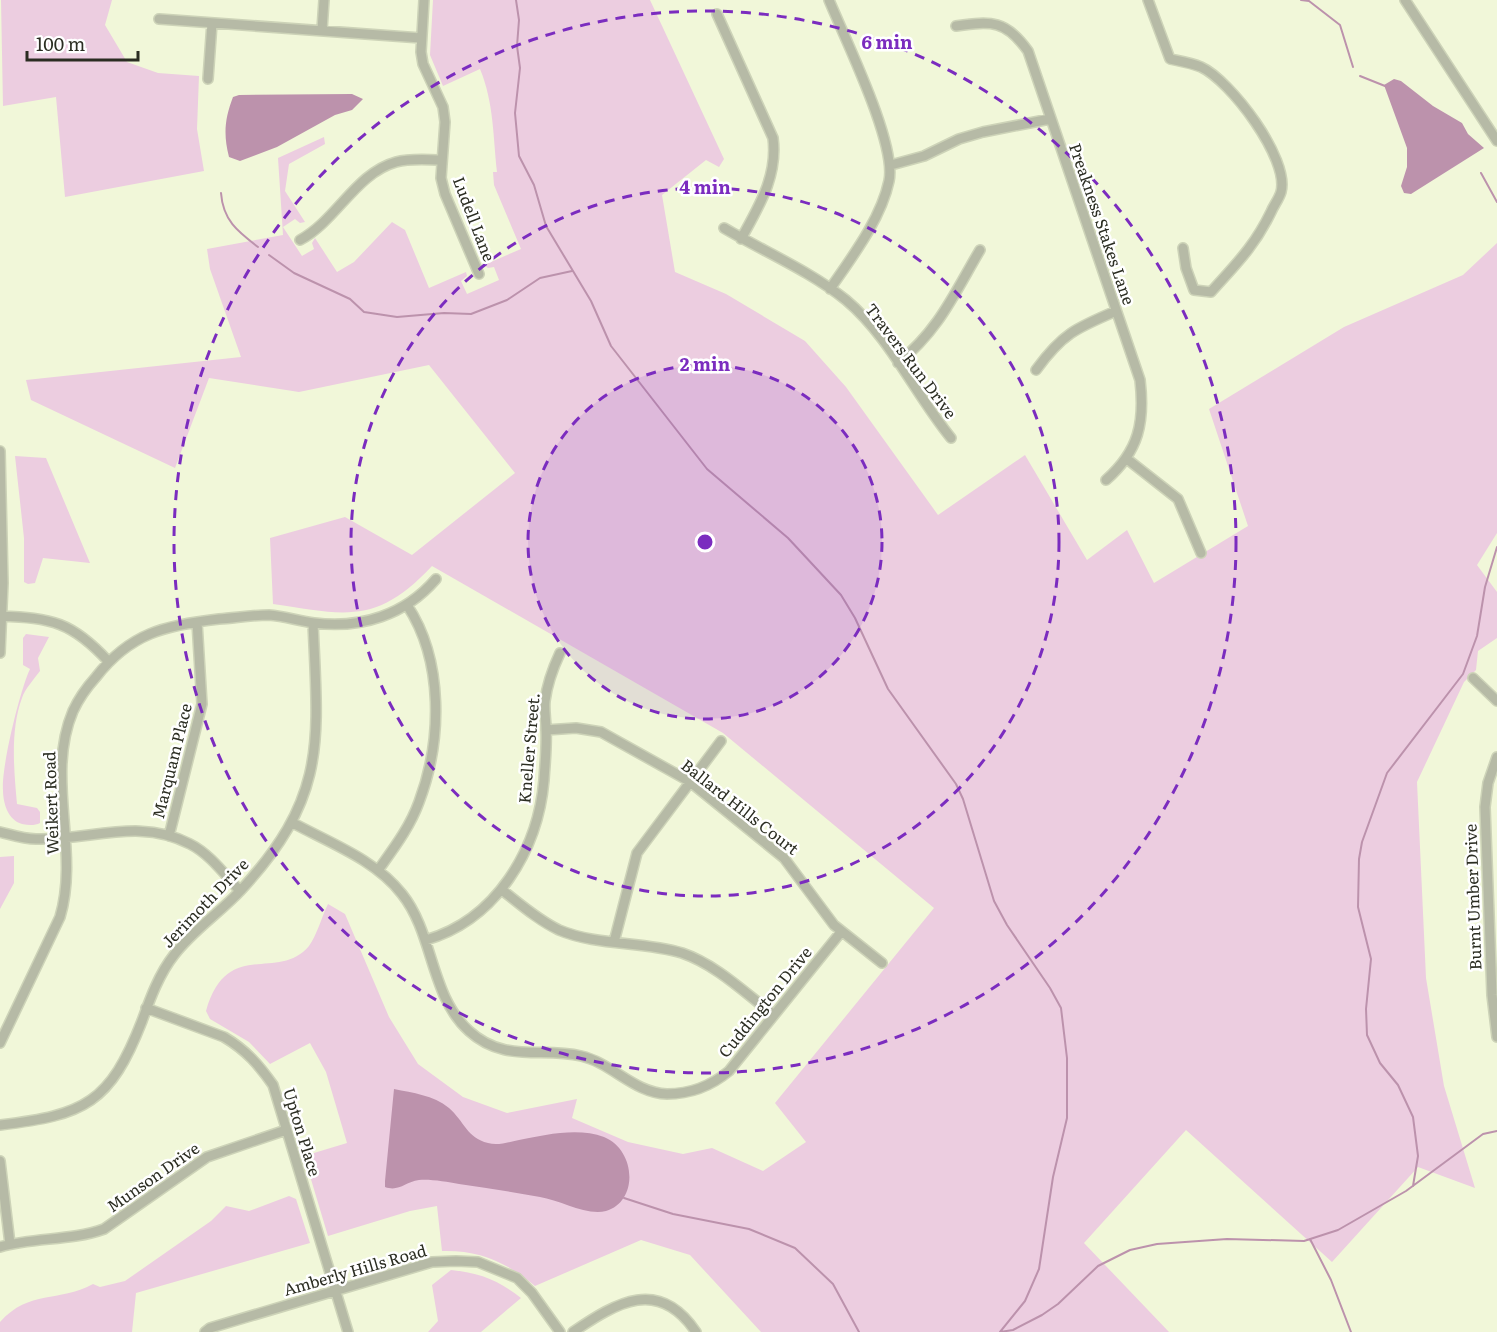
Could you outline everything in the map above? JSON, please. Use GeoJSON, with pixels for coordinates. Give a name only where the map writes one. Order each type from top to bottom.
{"type":"FeatureCollection","features":[{"type":"Feature","properties":{"kind":"street"},"geometry":{"type":"LineString","coordinates":[[322,30],[324,0]]}},
{"type":"Feature","properties":{"kind":"street","name":"Ludell Lane"},"geometry":{"type":"LineString","coordinates":[[424,0],[421,38],[423,64],[443,107],[445,122],[441,178],[445,194],[479,274]]}},
{"type":"Feature","properties":{"kind":"street"},"geometry":{"type":"LineString","coordinates":[[829,0],[884,135],[891,165],[885,193],[869,226],[830,288]]}},
{"type":"Feature","properties":{"kind":"street"},"geometry":{"type":"LineString","coordinates":[[1148,0],[1170,59],[1201,67],[1226,85],[1267,140],[1283,179],[1281,194],[1261,232],[1240,263],[1211,292],[1194,290],[1186,268],[1183,248]]}},
{"type":"Feature","properties":{"kind":"street"},"geometry":{"type":"LineString","coordinates":[[1405,0],[1497,141]]}},
{"type":"Feature","properties":{"kind":"street"},"geometry":{"type":"LineString","coordinates":[[717,14],[772,138],[775,154],[769,183],[741,238]]}},
{"type":"Feature","properties":{"kind":"street"},"geometry":{"type":"LineString","coordinates":[[159,19],[421,38]]}},
{"type":"Feature","properties":{"kind":"street"},"geometry":{"type":"LineString","coordinates":[[208,79],[212,23]]}},
{"type":"Feature","properties":{"kind":"street","name":"Preakness Stakes Lane"},"geometry":{"type":"LineString","coordinates":[[956,26],[993,23],[1016,34],[1028,51],[1140,380],[1143,402],[1140,424],[1127,459],[1106,480]]}},
{"type":"Feature","properties":{"kind":"street"},"geometry":{"type":"LineString","coordinates":[[891,165],[924,156],[959,139],[1050,118]]}},
{"type":"Feature","properties":{"kind":"street"},"geometry":{"type":"LineString","coordinates":[[300,240],[325,222],[376,172],[388,165],[417,159],[442,160]]}},
{"type":"Feature","properties":{"kind":"street","name":"Travers Run Drive"},"geometry":{"type":"LineString","coordinates":[[724,228],[830,288],[847,301],[898,363],[951,438]]}},
{"type":"Feature","properties":{"kind":"street"},"geometry":{"type":"LineString","coordinates":[[898,363],[919,346],[937,326],[980,250]]}},
{"type":"Feature","properties":{"kind":"street"},"geometry":{"type":"LineString","coordinates":[[1036,370],[1057,344],[1074,328],[1116,311]]}},
{"type":"Feature","properties":{"kind":"street"},"geometry":{"type":"LineString","coordinates":[[0,451],[0,653]]}},
{"type":"Feature","properties":{"kind":"street"},"geometry":{"type":"LineString","coordinates":[[1127,459],[1178,499],[1201,553]]}},
{"type":"Feature","properties":{"kind":"street","name":"Weikert Road"},"geometry":{"type":"LineString","coordinates":[[0,1042],[60,917],[66,897],[68,865],[64,836],[62,763],[67,729],[82,694],[108,661],[142,637],[161,629],[197,622],[270,615],[313,623],[356,624],[379,619],[407,605],[426,591],[436,579]]}},
{"type":"Feature","properties":{"kind":"street"},"geometry":{"type":"LineString","coordinates":[[379,870],[419,804],[432,759],[435,708],[432,678],[418,623],[407,605]]}},
{"type":"Feature","properties":{"kind":"street"},"geometry":{"type":"LineString","coordinates":[[1,616],[45,620],[66,626],[86,638],[108,661]]}},
{"type":"Feature","properties":{"kind":"street","name":"Marquam Place"},"geometry":{"type":"LineString","coordinates":[[169,836],[202,704],[197,622]]}},
{"type":"Feature","properties":{"kind":"street","name":"Jerimoth Drive"},"geometry":{"type":"LineString","coordinates":[[0,1125],[63,1115],[84,1105],[104,1089],[127,1059],[147,1008],[174,956],[240,891],[270,857],[293,823],[310,779],[316,746],[313,623]]}},
{"type":"Feature","properties":{"kind":"street","name":"Kneller Street."},"geometry":{"type":"LineString","coordinates":[[426,940],[464,925],[482,912],[502,890],[529,841],[539,812],[544,781],[545,702],[560,653]]}},
{"type":"Feature","properties":{"kind":"street"},"geometry":{"type":"LineString","coordinates":[[1473,678],[1497,701]]}},
{"type":"Feature","properties":{"kind":"street","name":"Ballard Hills Court"},"geometry":{"type":"LineString","coordinates":[[546,730],[576,728],[601,732],[689,781],[784,858],[823,912],[842,932],[882,963]]}},
{"type":"Feature","properties":{"kind":"street"},"geometry":{"type":"LineString","coordinates":[[614,942],[638,853],[689,781],[721,741]]}},
{"type":"Feature","properties":{"kind":"street","name":"Burnt Umber Drive"},"geometry":{"type":"LineString","coordinates":[[1497,757],[1488,783],[1485,807],[1492,870],[1492,995],[1497,1037]]}},
{"type":"Feature","properties":{"kind":"street","name":"Cuddington Drive"},"geometry":{"type":"LineString","coordinates":[[293,823],[379,870],[403,894],[426,940],[438,978],[455,1017],[482,1040],[519,1054],[582,1056],[637,1085],[664,1094],[693,1091],[717,1080],[729,1071],[842,932]]}},
{"type":"Feature","properties":{"kind":"street"},"geometry":{"type":"LineString","coordinates":[[0,832],[36,839],[130,829],[169,836],[190,844],[204,853],[240,891]]}},
{"type":"Feature","properties":{"kind":"street"},"geometry":{"type":"LineString","coordinates":[[502,890],[538,918],[559,929],[614,942],[664,949],[702,962],[774,1015]]}},
{"type":"Feature","properties":{"kind":"street","name":"Upton Place"},"geometry":{"type":"LineString","coordinates":[[147,1008],[224,1037],[248,1054],[273,1085],[348,1332]]}},
{"type":"Feature","properties":{"kind":"street","name":"Munson Drive"},"geometry":{"type":"LineString","coordinates":[[0,1247],[87,1235],[104,1229],[207,1156],[286,1130]]}},
{"type":"Feature","properties":{"kind":"street"},"geometry":{"type":"LineString","coordinates":[[0,1161],[10,1244]]}},
{"type":"Feature","properties":{"kind":"street","name":"Amberly Hills Road"},"geometry":{"type":"LineString","coordinates":[[205,1332],[210,1328],[335,1289],[432,1262],[478,1262],[517,1278],[532,1293],[560,1332]]}},
{"type":"Feature","properties":{"kind":"street"},"geometry":{"type":"LineString","coordinates":[[573,1332],[617,1304],[641,1299],[670,1306],[681,1313],[696,1332]]}},
{"type":"Feature","properties":{"kind":"shaded area"},"geometry":{"type":"Polygon","coordinates":[[[1,0],[112,0],[105,25],[127,62],[158,73],[199,76],[197,129],[204,171],[65,197],[56,97],[3,106],[1,0]]]}},
{"type":"Feature","properties":{"kind":"shaded area"},"geometry":{"type":"Polygon","coordinates":[[[433,0],[650,0],[724,159],[719,167],[706,160],[662,195],[675,272],[726,294],[805,341],[846,387],[938,515],[1025,455],[1087,560],[1127,530],[1154,583],[1248,526],[1209,409],[1344,327],[1463,275],[1497,243],[1497,533],[1477,565],[1497,592],[1497,638],[1478,651],[1476,670],[1464,682],[1417,782],[1426,978],[1444,1086],[1475,1188],[1418,1167],[1332,1262],[1186,1130],[1084,1243],[1169,1332],[761,1332],[690,1255],[641,1240],[535,1286],[514,1270],[492,1259],[456,1251],[442,1251],[437,1206],[410,1211],[328,1236],[304,1156],[347,1143],[326,1072],[310,1043],[270,1064],[249,1042],[210,1019],[206,1011],[215,988],[227,975],[240,968],[283,961],[297,956],[309,946],[328,904],[345,914],[389,1017],[418,1064],[463,1097],[507,1113],[577,1099],[572,1118],[628,1142],[683,1154],[712,1148],[763,1171],[806,1142],[775,1103],[934,908],[723,733],[432,566],[412,585],[377,607],[341,612],[273,604],[270,538],[345,517],[412,555],[515,473],[429,365],[299,392],[209,378],[175,468],[31,400],[26,380],[241,357],[210,269],[207,249],[283,235],[278,158],[324,137],[325,144],[289,164],[285,191],[305,222],[300,223],[295,219],[283,227],[302,256],[314,249],[312,243],[315,238],[337,272],[354,262],[392,222],[405,230],[429,288],[466,272],[467,276],[461,281],[467,294],[499,280],[494,267],[488,268],[484,265],[521,249],[494,185],[493,172],[497,172],[488,94],[480,69],[443,86],[430,55],[433,0]]]}},
{"type":"Feature","properties":{"kind":"shaded area"},"geometry":{"type":"Polygon","coordinates":[[[1394,79],[1401,81],[1433,106],[1462,123],[1468,134],[1484,148],[1411,194],[1404,193],[1401,186],[1407,167],[1407,148],[1384,85],[1394,79]]]}},
{"type":"Feature","properties":{"kind":"shaded area"},"geometry":{"type":"Polygon","coordinates":[[[352,94],[363,99],[352,110],[335,115],[277,147],[240,161],[229,157],[226,126],[233,97],[239,95],[352,94]]]}},
{"type":"Feature","properties":{"kind":"shaded area"},"geometry":{"type":"Polygon","coordinates":[[[15,456],[46,458],[90,563],[43,558],[35,583],[24,582],[24,538],[15,456]]]}},
{"type":"Feature","properties":{"kind":"shaded area"},"geometry":{"type":"Polygon","coordinates":[[[26,634],[49,637],[38,658],[40,671],[22,698],[14,737],[17,804],[37,808],[40,812],[40,823],[36,825],[22,824],[13,819],[5,805],[3,790],[12,729],[30,669],[23,665],[23,638],[26,634]]]}},
{"type":"Feature","properties":{"kind":"shaded area"},"geometry":{"type":"Polygon","coordinates":[[[14,856],[14,883],[0,909],[0,857],[14,856]]]}},
{"type":"Feature","properties":{"kind":"shaded area"},"geometry":{"type":"Polygon","coordinates":[[[394,1089],[436,1100],[449,1108],[475,1137],[492,1144],[572,1132],[604,1137],[615,1144],[627,1163],[628,1187],[624,1197],[617,1205],[606,1211],[598,1212],[582,1210],[540,1197],[439,1181],[419,1180],[398,1188],[385,1187],[394,1089]]]}},
{"type":"Feature","properties":{"kind":"shaded area"},"geometry":{"type":"Polygon","coordinates":[[[289,1196],[296,1199],[310,1243],[136,1293],[132,1332],[0,1332],[0,1322],[11,1312],[33,1300],[80,1290],[93,1284],[100,1287],[125,1281],[211,1221],[226,1206],[249,1211],[289,1196]]]}},
{"type":"Feature","properties":{"kind":"shaded area"},"geometry":{"type":"Polygon","coordinates":[[[451,1270],[488,1278],[521,1298],[481,1332],[428,1332],[438,1321],[432,1285],[451,1270]]]}},
{"type":"Feature","properties":{"kind":"waterway"},"geometry":{"type":"LineString","coordinates":[[516,0],[519,20],[517,46],[520,68],[515,113],[519,156],[534,185],[546,226],[591,301],[611,346],[707,469],[788,538],[841,595],[855,618],[888,689],[956,784],[963,799],[994,901],[1061,1008],[1067,1058],[1067,1118],[1053,1177],[1039,1269],[1025,1301],[1000,1332]]}},
{"type":"Feature","properties":{"kind":"waterway"},"geometry":{"type":"LineString","coordinates":[[1301,0],[1309,1],[1340,25],[1353,67]]}},
{"type":"Feature","properties":{"kind":"waterway"},"geometry":{"type":"LineString","coordinates":[[1360,76],[1385,86]]}},
{"type":"Feature","properties":{"kind":"waterway"},"geometry":{"type":"LineString","coordinates":[[1481,173],[1497,202]]}},
{"type":"Feature","properties":{"kind":"waterway"},"geometry":{"type":"LineString","coordinates":[[221,193],[225,211],[232,224],[258,247]]}},
{"type":"Feature","properties":{"kind":"waterway"},"geometry":{"type":"LineString","coordinates":[[269,255],[294,273],[350,299],[364,312],[397,317],[444,313],[471,314],[507,300],[540,278],[572,271]]}},
{"type":"Feature","properties":{"kind":"waterway"},"geometry":{"type":"LineString","coordinates":[[1413,1186],[1418,1156],[1413,1117],[1398,1085],[1380,1063],[1367,1035],[1366,1009],[1371,959],[1358,907],[1359,859],[1362,842],[1387,773],[1463,674],[1477,636],[1485,587],[1497,547]]}},
{"type":"Feature","properties":{"kind":"waterway"},"geometry":{"type":"LineString","coordinates":[[1000,1332],[1013,1330],[1042,1315],[1058,1304],[1098,1266],[1130,1250],[1157,1244],[1227,1239],[1304,1241],[1338,1230],[1406,1191],[1483,1134],[1497,1131]]}},
{"type":"Feature","properties":{"kind":"waterway"},"geometry":{"type":"LineString","coordinates":[[624,1198],[673,1214],[749,1229],[795,1248],[833,1284],[859,1332]]}},
{"type":"Feature","properties":{"kind":"waterway"},"geometry":{"type":"LineString","coordinates":[[1310,1239],[1331,1280],[1351,1332]]}}]}
